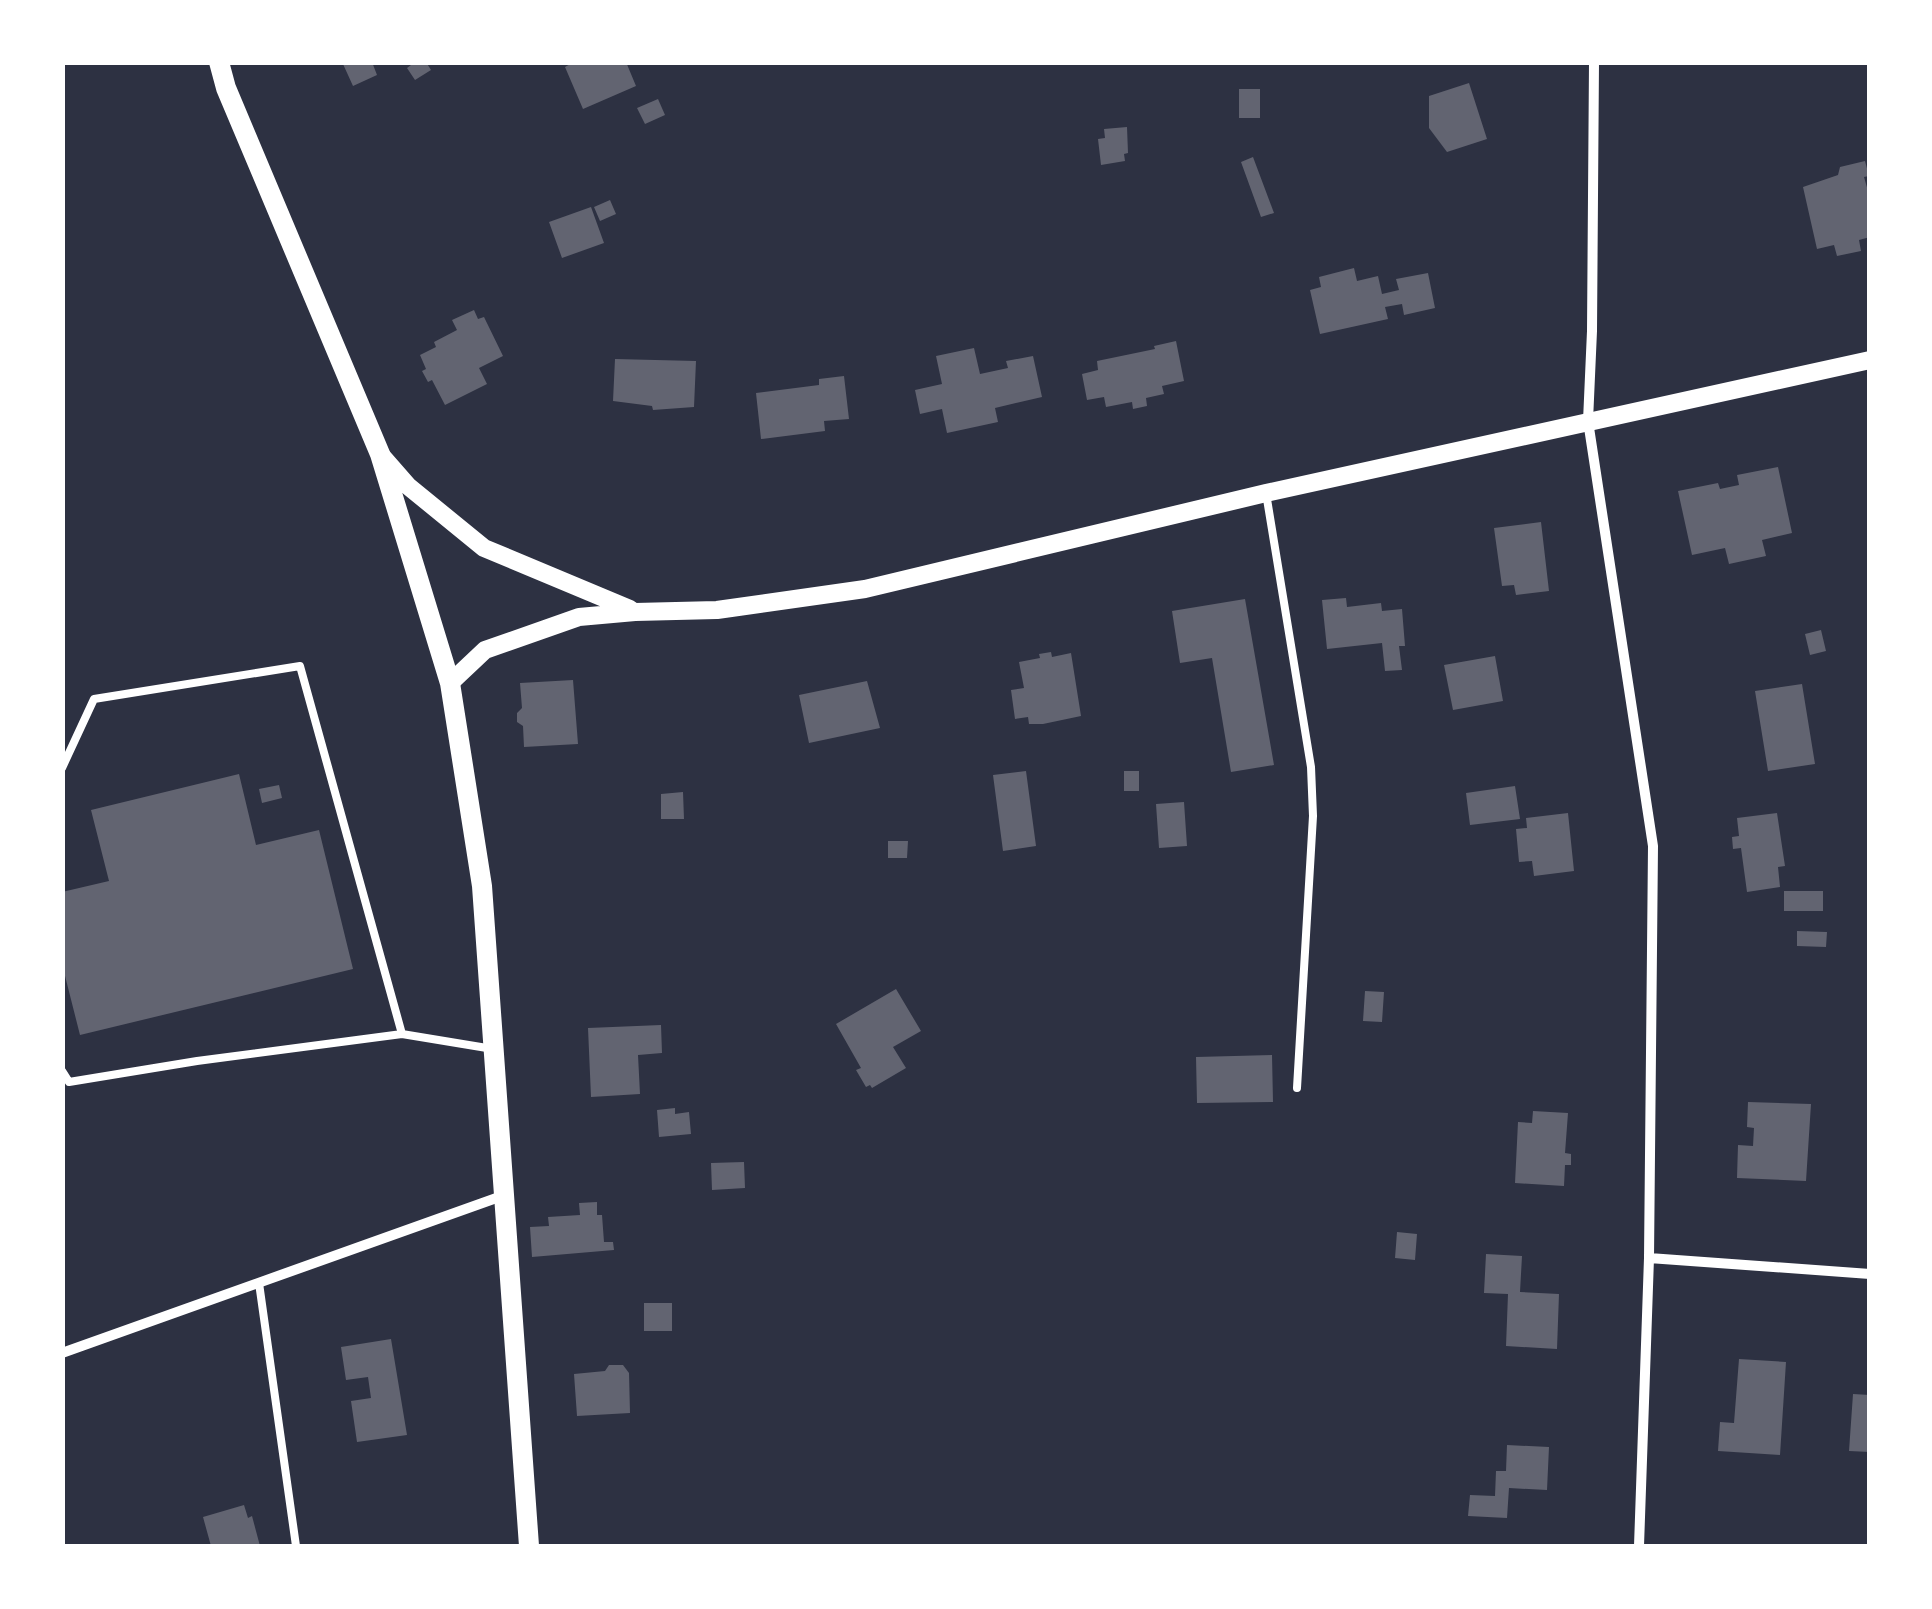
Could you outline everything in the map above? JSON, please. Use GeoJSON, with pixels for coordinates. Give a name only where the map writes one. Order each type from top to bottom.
{"type":"FeatureCollection","features":[{"type":"Feature","properties":{"kind":"main road"},"geometry":{"type":"LineString","coordinates":[[219,62],[287,240],[380,454],[450,683],[482,886],[528,1546]]}},
{"type":"Feature","properties":{"kind":"street"},"geometry":{"type":"LineString","coordinates":[[1594,62],[1588,421],[1653,846],[1649,1258],[1639,1546]]}},
{"type":"Feature","properties":{"kind":"street"},"geometry":{"type":"LineString","coordinates":[[450,683],[486,650],[578,617],[717,610],[865,589],[1266,493],[1870,360]]}},
{"type":"Feature","properties":{"kind":"street"},"geometry":{"type":"LineString","coordinates":[[380,454],[408,486],[484,548],[636,612]]}},
{"type":"Feature","properties":{"kind":"street"},"geometry":{"type":"LineString","coordinates":[[62,1353],[502,1196]]}},
{"type":"Feature","properties":{"kind":"street"},"geometry":{"type":"LineString","coordinates":[[1649,1258],[1870,1274]]}},
{"type":"Feature","properties":{"kind":"lane"},"geometry":{"type":"LineString","coordinates":[[1266,493],[1312,767],[1313,816],[1298,1088]]}},
{"type":"Feature","properties":{"kind":"lane"},"geometry":{"type":"LineString","coordinates":[[62,768],[94,698],[300,666],[402,1034]]}},
{"type":"Feature","properties":{"kind":"lane"},"geometry":{"type":"LineString","coordinates":[[62,1071],[70,1082],[402,1034],[493,1049]]}},
{"type":"Feature","properties":{"kind":"lane"},"geometry":{"type":"LineString","coordinates":[[259,1283],[296,1546]]}},
{"type":"Feature","properties":{"kind":"building"},"geometry":{"type":"Polygon","coordinates":[[[372,62],[377,75],[353,86],[343,64],[372,62]]]}},
{"type":"Feature","properties":{"kind":"building"},"geometry":{"type":"Polygon","coordinates":[[[415,62],[426,62],[431,70],[415,80],[407,68],[415,62]]]}},
{"type":"Feature","properties":{"kind":"building"},"geometry":{"type":"Polygon","coordinates":[[[574,62],[626,62],[636,86],[583,109],[565,67],[574,62]]]}},
{"type":"Feature","properties":{"kind":"building"},"geometry":{"type":"Polygon","coordinates":[[[1469,83],[1487,139],[1447,152],[1429,128],[1429,96],[1469,83]]]}},
{"type":"Feature","properties":{"kind":"building"},"geometry":{"type":"Polygon","coordinates":[[[1239,89],[1260,89],[1260,118],[1239,118],[1239,89]]]}},
{"type":"Feature","properties":{"kind":"building"},"geometry":{"type":"Polygon","coordinates":[[[658,99],[665,115],[645,124],[637,108],[658,99]]]}},
{"type":"Feature","properties":{"kind":"building"},"geometry":{"type":"Polygon","coordinates":[[[1127,127],[1125,161],[1101,165],[1098,139],[1105,138],[1104,129],[1127,127]]]}},
{"type":"Feature","properties":{"kind":"building"},"geometry":{"type":"Polygon","coordinates":[[[1253,157],[1274,213],[1261,217],[1241,162],[1253,157]]]}},
{"type":"Feature","properties":{"kind":"building"},"geometry":{"type":"Polygon","coordinates":[[[1865,161],[1869,176],[1864,177],[1870,198],[1870,237],[1859,240],[1861,251],[1837,256],[1834,245],[1817,249],[1803,187],[1838,175],[1840,167],[1865,161]]]}},
{"type":"Feature","properties":{"kind":"building"},"geometry":{"type":"Polygon","coordinates":[[[610,200],[616,214],[600,221],[594,207],[610,200]]]}},
{"type":"Feature","properties":{"kind":"building"},"geometry":{"type":"Polygon","coordinates":[[[591,207],[604,243],[562,258],[549,222],[591,207]]]}},
{"type":"Feature","properties":{"kind":"building"},"geometry":{"type":"Polygon","coordinates":[[[1354,268],[1357,281],[1378,276],[1382,294],[1399,290],[1396,279],[1428,273],[1435,308],[1404,315],[1402,304],[1385,307],[1388,319],[1320,334],[1310,290],[1321,287],[1319,277],[1354,268]]]}},
{"type":"Feature","properties":{"kind":"building"},"geometry":{"type":"Polygon","coordinates":[[[474,310],[478,319],[484,317],[503,356],[479,368],[487,384],[445,405],[432,380],[428,382],[422,371],[426,369],[420,355],[457,330],[452,320],[474,310]]]}},
{"type":"Feature","properties":{"kind":"building"},"geometry":{"type":"Polygon","coordinates":[[[1176,341],[1184,381],[1162,386],[1164,394],[1146,398],[1147,406],[1133,409],[1132,402],[1106,407],[1104,397],[1087,400],[1082,374],[1098,370],[1097,361],[1176,341]]]}},
{"type":"Feature","properties":{"kind":"building"},"geometry":{"type":"Polygon","coordinates":[[[974,348],[980,374],[1008,368],[1006,361],[1033,356],[1042,397],[995,408],[998,422],[947,433],[942,409],[920,414],[915,390],[942,384],[936,356],[974,348]]]}},
{"type":"Feature","properties":{"kind":"building"},"geometry":{"type":"Polygon","coordinates":[[[615,359],[696,361],[694,407],[653,410],[652,406],[613,401],[615,359]]]}},
{"type":"Feature","properties":{"kind":"building"},"geometry":{"type":"Polygon","coordinates":[[[844,376],[849,419],[824,421],[825,431],[761,439],[756,393],[819,385],[819,379],[844,376]]]}},
{"type":"Feature","properties":{"kind":"building"},"geometry":{"type":"Polygon","coordinates":[[[1778,467],[1792,533],[1762,540],[1766,556],[1729,564],[1725,548],[1692,555],[1678,491],[1718,483],[1720,489],[1739,485],[1737,475],[1778,467]]]}},
{"type":"Feature","properties":{"kind":"building"},"geometry":{"type":"Polygon","coordinates":[[[1541,522],[1549,591],[1516,595],[1514,585],[1502,586],[1494,528],[1541,522]]]}},
{"type":"Feature","properties":{"kind":"building"},"geometry":{"type":"Polygon","coordinates":[[[1346,598],[1347,607],[1381,603],[1382,611],[1402,609],[1402,670],[1385,671],[1382,643],[1327,649],[1322,600],[1346,598]]]}},
{"type":"Feature","properties":{"kind":"building"},"geometry":{"type":"Polygon","coordinates":[[[1245,599],[1274,765],[1231,772],[1212,658],[1180,663],[1172,611],[1245,599]]]}},
{"type":"Feature","properties":{"kind":"building"},"geometry":{"type":"Polygon","coordinates":[[[1821,630],[1826,651],[1810,655],[1805,634],[1821,630]]]}},
{"type":"Feature","properties":{"kind":"building"},"geometry":{"type":"Polygon","coordinates":[[[1051,652],[1052,657],[1071,653],[1081,716],[1043,724],[1029,724],[1028,717],[1015,719],[1011,690],[1024,688],[1019,662],[1051,652]]]}},
{"type":"Feature","properties":{"kind":"building"},"geometry":{"type":"Polygon","coordinates":[[[1495,656],[1503,701],[1453,710],[1444,665],[1495,656]]]}},
{"type":"Feature","properties":{"kind":"building"},"geometry":{"type":"Polygon","coordinates":[[[573,680],[578,744],[524,747],[523,726],[517,722],[517,713],[522,708],[520,683],[573,680]]]}},
{"type":"Feature","properties":{"kind":"building"},"geometry":{"type":"Polygon","coordinates":[[[867,681],[880,728],[809,743],[799,695],[867,681]]]}},
{"type":"Feature","properties":{"kind":"building"},"geometry":{"type":"Polygon","coordinates":[[[1802,684],[1815,764],[1768,771],[1755,691],[1802,684]]]}},
{"type":"Feature","properties":{"kind":"building"},"geometry":{"type":"Polygon","coordinates":[[[1026,771],[1036,846],[1003,851],[993,775],[1026,771]]]}},
{"type":"Feature","properties":{"kind":"building"},"geometry":{"type":"Polygon","coordinates":[[[1124,771],[1139,771],[1139,791],[1124,791],[1124,771]]]}},
{"type":"Feature","properties":{"kind":"building"},"geometry":{"type":"Polygon","coordinates":[[[239,774],[256,845],[319,830],[353,969],[80,1035],[62,964],[62,892],[109,881],[91,810],[239,774]]]}},
{"type":"Feature","properties":{"kind":"building"},"geometry":{"type":"Polygon","coordinates":[[[279,785],[282,798],[262,803],[259,789],[279,785]]]}},
{"type":"Feature","properties":{"kind":"building"},"geometry":{"type":"Polygon","coordinates":[[[1515,786],[1520,819],[1470,825],[1466,793],[1515,786]]]}},
{"type":"Feature","properties":{"kind":"building"},"geometry":{"type":"Polygon","coordinates":[[[683,792],[684,819],[661,819],[661,794],[683,792]]]}},
{"type":"Feature","properties":{"kind":"building"},"geometry":{"type":"Polygon","coordinates":[[[1184,802],[1187,846],[1159,848],[1156,804],[1184,802]]]}},
{"type":"Feature","properties":{"kind":"building"},"geometry":{"type":"Polygon","coordinates":[[[1568,813],[1574,871],[1534,876],[1532,861],[1519,862],[1516,829],[1527,828],[1526,818],[1568,813]]]}},
{"type":"Feature","properties":{"kind":"building"},"geometry":{"type":"Polygon","coordinates":[[[1777,813],[1785,866],[1778,867],[1780,887],[1747,892],[1741,848],[1733,849],[1732,837],[1739,836],[1737,818],[1777,813]]]}},
{"type":"Feature","properties":{"kind":"building"},"geometry":{"type":"Polygon","coordinates":[[[888,841],[908,841],[907,858],[888,858],[888,841]]]}},
{"type":"Feature","properties":{"kind":"building"},"geometry":{"type":"Polygon","coordinates":[[[1784,891],[1823,891],[1823,911],[1784,911],[1784,891]]]}},
{"type":"Feature","properties":{"kind":"building"},"geometry":{"type":"Polygon","coordinates":[[[1797,931],[1827,932],[1826,947],[1797,946],[1797,931]]]}},
{"type":"Feature","properties":{"kind":"building"},"geometry":{"type":"Polygon","coordinates":[[[896,989],[921,1031],[893,1047],[906,1068],[872,1088],[866,1087],[856,1070],[861,1068],[836,1024],[896,989]]]}},
{"type":"Feature","properties":{"kind":"building"},"geometry":{"type":"Polygon","coordinates":[[[1365,991],[1384,992],[1382,1022],[1363,1021],[1365,991]]]}},
{"type":"Feature","properties":{"kind":"building"},"geometry":{"type":"Polygon","coordinates":[[[661,1025],[662,1053],[638,1055],[640,1094],[591,1097],[588,1028],[661,1025]]]}},
{"type":"Feature","properties":{"kind":"building"},"geometry":{"type":"Polygon","coordinates":[[[1272,1055],[1273,1102],[1197,1103],[1196,1057],[1272,1055]]]}},
{"type":"Feature","properties":{"kind":"building"},"geometry":{"type":"Polygon","coordinates":[[[1748,1102],[1811,1104],[1806,1181],[1737,1178],[1738,1145],[1753,1146],[1754,1128],[1747,1127],[1748,1102]]]}},
{"type":"Feature","properties":{"kind":"building"},"geometry":{"type":"Polygon","coordinates":[[[675,1108],[675,1114],[689,1112],[691,1134],[659,1137],[657,1110],[675,1108]]]}},
{"type":"Feature","properties":{"kind":"building"},"geometry":{"type":"Polygon","coordinates":[[[1533,1111],[1568,1113],[1565,1153],[1571,1154],[1571,1165],[1565,1165],[1564,1186],[1515,1183],[1518,1122],[1532,1123],[1533,1111]]]}},
{"type":"Feature","properties":{"kind":"building"},"geometry":{"type":"Polygon","coordinates":[[[744,1162],[745,1188],[712,1190],[711,1163],[744,1162]]]}},
{"type":"Feature","properties":{"kind":"building"},"geometry":{"type":"Polygon","coordinates":[[[597,1202],[604,1242],[613,1242],[614,1250],[532,1257],[530,1227],[549,1226],[548,1217],[580,1215],[579,1203],[597,1202]]]}},
{"type":"Feature","properties":{"kind":"building"},"geometry":{"type":"Polygon","coordinates":[[[1397,1232],[1417,1234],[1415,1260],[1395,1258],[1397,1232]]]}},
{"type":"Feature","properties":{"kind":"building"},"geometry":{"type":"Polygon","coordinates":[[[1486,1254],[1522,1256],[1520,1292],[1559,1294],[1557,1349],[1506,1346],[1508,1294],[1484,1293],[1486,1254]]]}},
{"type":"Feature","properties":{"kind":"building"},"geometry":{"type":"Polygon","coordinates":[[[644,1303],[672,1303],[672,1331],[644,1331],[644,1303]]]}},
{"type":"Feature","properties":{"kind":"building"},"geometry":{"type":"Polygon","coordinates":[[[391,1339],[407,1435],[357,1442],[351,1401],[371,1398],[368,1377],[346,1380],[341,1347],[391,1339]]]}},
{"type":"Feature","properties":{"kind":"building"},"geometry":{"type":"Polygon","coordinates":[[[1739,1359],[1786,1362],[1780,1455],[1718,1451],[1720,1422],[1734,1423],[1739,1359]]]}},
{"type":"Feature","properties":{"kind":"building"},"geometry":{"type":"Polygon","coordinates":[[[609,1365],[623,1365],[629,1373],[630,1413],[577,1416],[574,1374],[605,1371],[609,1365]]]}},
{"type":"Feature","properties":{"kind":"building"},"geometry":{"type":"Polygon","coordinates":[[[1853,1394],[1870,1395],[1870,1452],[1849,1451],[1853,1394]]]}},
{"type":"Feature","properties":{"kind":"building"},"geometry":{"type":"Polygon","coordinates":[[[1507,1445],[1549,1447],[1547,1490],[1509,1488],[1507,1518],[1468,1516],[1470,1495],[1495,1496],[1496,1471],[1506,1471],[1507,1445]]]}},
{"type":"Feature","properties":{"kind":"building"},"geometry":{"type":"Polygon","coordinates":[[[244,1505],[248,1518],[252,1516],[260,1546],[211,1546],[203,1517],[244,1505]]]}}]}
